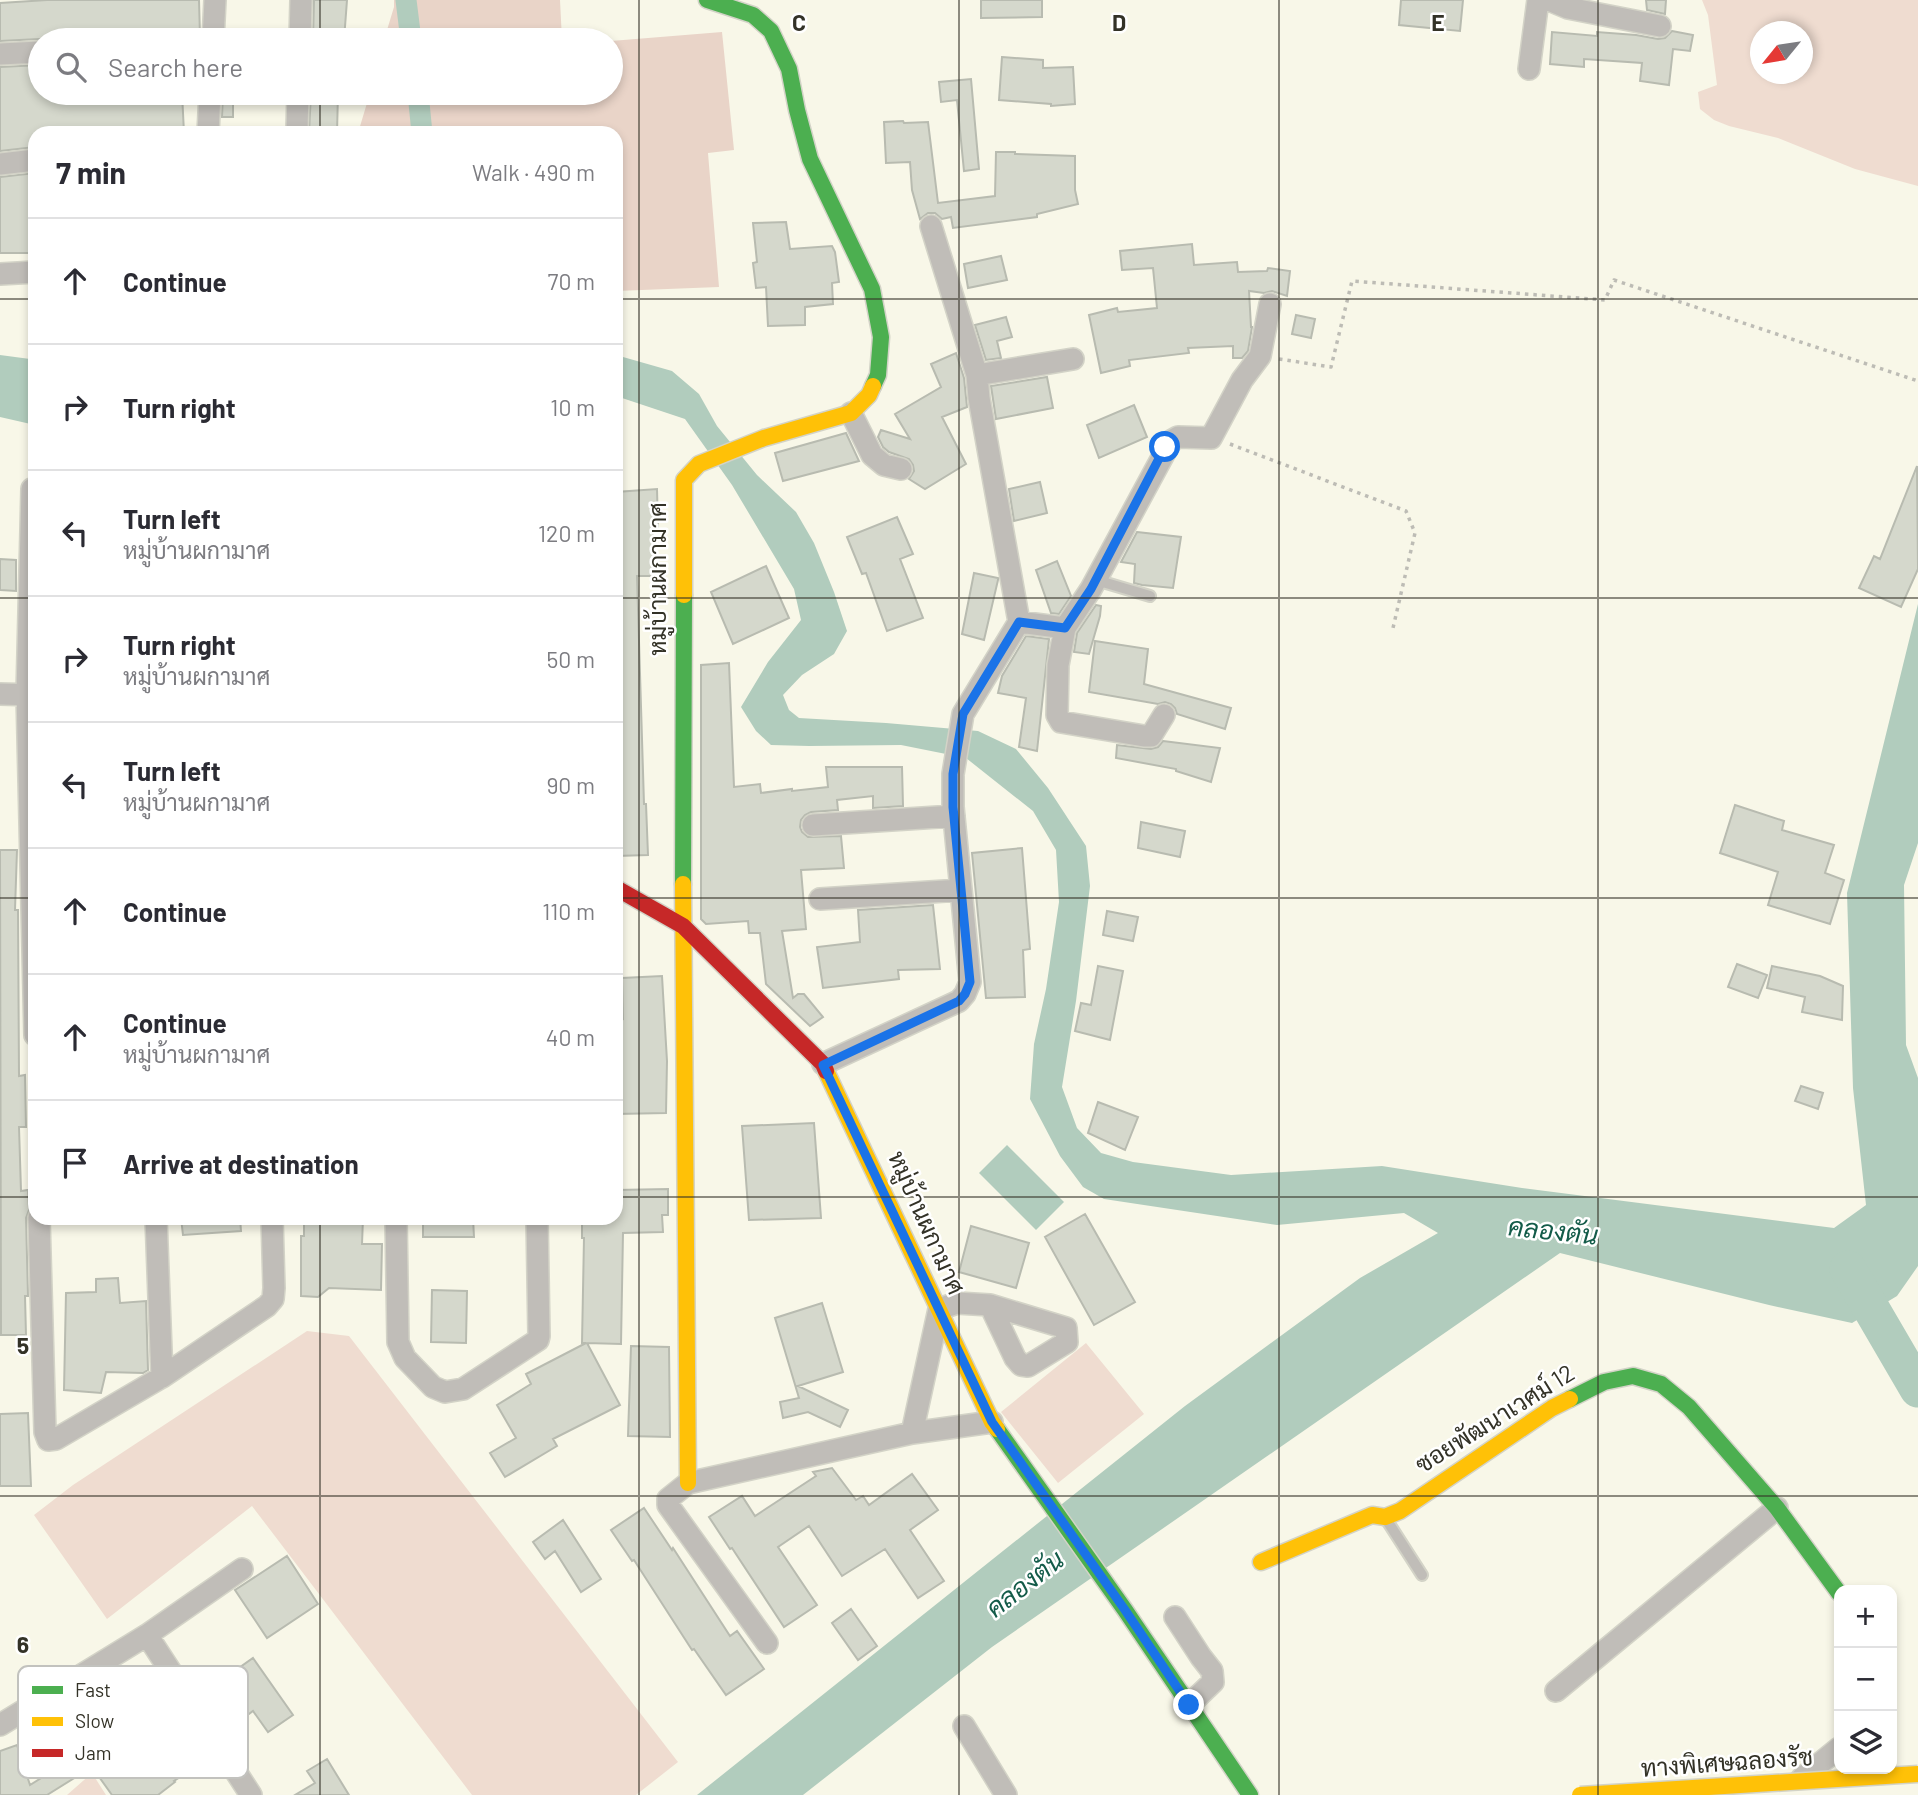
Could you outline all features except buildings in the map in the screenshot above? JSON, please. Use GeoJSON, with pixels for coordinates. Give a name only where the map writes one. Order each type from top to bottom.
{"type":"FeatureCollection","features":[{"type":"Feature","properties":{"kind":"main road"},"geometry":{"type":"LineString","coordinates":[[707,0],[753,15],[771,31],[789,69],[810,159],[872,289],[881,337],[878,375],[869,395],[851,414]]}},
{"type":"Feature","properties":{"kind":"main road","name":"หมู่บ้านผกามาศ"},"geometry":{"type":"LineString","coordinates":[[688,1483],[683,926],[684,480],[699,464],[764,438],[851,414]]}},
{"type":"Feature","properties":{"kind":"main road","name":"หมู่บ้านผกามาศ"},"geometry":{"type":"LineString","coordinates":[[623,892],[683,926],[823,1065],[939,1309]]}},
{"type":"Feature","properties":{"kind":"main road"},"geometry":{"type":"LineString","coordinates":[[939,1309],[992,1422],[1125,1610],[1250,1795]]}},
{"type":"Feature","properties":{"kind":"main road","name":"ซอยพัฒนาเวศม์ 12"},"geometry":{"type":"LineString","coordinates":[[1261,1562],[1372,1515],[1384,1517],[1400,1511],[1552,1408],[1604,1382],[1633,1376],[1661,1384],[1689,1407],[1777,1508],[1834,1586]]}},
{"type":"Feature","properties":{"kind":"main road","name":"ทางพิเศษฉลองรัช"},"geometry":{"type":"LineString","coordinates":[[1580,1795],[1918,1774]]}},
{"type":"Feature","properties":{"kind":"street"},"geometry":{"type":"LineString","coordinates":[[214,28],[215,0]]}},
{"type":"Feature","properties":{"kind":"street"},"geometry":{"type":"LineString","coordinates":[[300,28],[301,0]]}},
{"type":"Feature","properties":{"kind":"street"},"geometry":{"type":"LineString","coordinates":[[1529,69],[1538,0]]}},
{"type":"Feature","properties":{"kind":"street"},"geometry":{"type":"LineString","coordinates":[[1549,0],[1568,8],[1660,26]]}},
{"type":"Feature","properties":{"kind":"street"},"geometry":{"type":"LineString","coordinates":[[0,54],[28,53]]}},
{"type":"Feature","properties":{"kind":"street"},"geometry":{"type":"LineString","coordinates":[[208,126],[209,105]]}},
{"type":"Feature","properties":{"kind":"street"},"geometry":{"type":"LineString","coordinates":[[297,126],[298,105]]}},
{"type":"Feature","properties":{"kind":"street"},"geometry":{"type":"LineString","coordinates":[[0,164],[28,161]]}},
{"type":"Feature","properties":{"kind":"street"},"geometry":{"type":"LineString","coordinates":[[823,1065],[962,998],[970,982],[954,816],[953,774],[963,714],[1019,622],[977,375],[931,226]]}},
{"type":"Feature","properties":{"kind":"street"},"geometry":{"type":"LineString","coordinates":[[0,274],[28,272]]}},
{"type":"Feature","properties":{"kind":"street"},"geometry":{"type":"LineString","coordinates":[[1164,715],[1151,736],[1061,722],[1057,715],[1058,665],[1065,628],[1096,580],[1165,447],[1178,437],[1212,438],[1242,380],[1260,356],[1270,304]]}},
{"type":"Feature","properties":{"kind":"street"},"geometry":{"type":"LineString","coordinates":[[977,375],[1073,359]]}},
{"type":"Feature","properties":{"kind":"street"},"geometry":{"type":"LineString","coordinates":[[851,414],[872,455],[884,465],[901,469]]}},
{"type":"Feature","properties":{"kind":"street"},"geometry":{"type":"LineString","coordinates":[[1019,622],[1065,628]]}},
{"type":"Feature","properties":{"kind":"street"},"geometry":{"type":"LineString","coordinates":[[0,694],[28,694]]}},
{"type":"Feature","properties":{"kind":"street"},"geometry":{"type":"LineString","coordinates":[[813,825],[954,816]]}},
{"type":"Feature","properties":{"kind":"street"},"geometry":{"type":"LineString","coordinates":[[820,899],[961,890]]}},
{"type":"Feature","properties":{"kind":"street"},"geometry":{"type":"LineString","coordinates":[[39,1225],[45,1432],[48,1440],[56,1439],[162,1377],[267,1306],[273,1299],[274,1288],[272,1225]]}},
{"type":"Feature","properties":{"kind":"street"},"geometry":{"type":"LineString","coordinates":[[156,1225],[162,1377]]}},
{"type":"Feature","properties":{"kind":"street"},"geometry":{"type":"LineString","coordinates":[[396,1225],[398,1342],[405,1359],[433,1387],[445,1392],[463,1390],[538,1340],[537,1225]]}},
{"type":"Feature","properties":{"kind":"street"},"geometry":{"type":"LineString","coordinates":[[939,1309],[957,1303],[990,1306]]}},
{"type":"Feature","properties":{"kind":"street","name":"หมู่บ้านผกามาศ"},"geometry":{"type":"LineString","coordinates":[[912,1433],[939,1309]]}},
{"type":"Feature","properties":{"kind":"street"},"geometry":{"type":"LineString","coordinates":[[767,1643],[668,1505],[671,1495],[688,1483],[912,1433],[992,1422]]}},
{"type":"Feature","properties":{"kind":"street"},"geometry":{"type":"LineString","coordinates":[[1556,1692],[1777,1508]]}},
{"type":"Feature","properties":{"kind":"street"},"geometry":{"type":"LineString","coordinates":[[96,1666],[147,1635],[242,1569]]}},
{"type":"Feature","properties":{"kind":"street"},"geometry":{"type":"LineString","coordinates":[[1175,1617],[1212,1671],[1213,1682],[1189,1705]]}},
{"type":"Feature","properties":{"kind":"street"},"geometry":{"type":"LineString","coordinates":[[147,1635],[167,1666]]}},
{"type":"Feature","properties":{"kind":"street"},"geometry":{"type":"LineString","coordinates":[[0,1725],[18,1714]]}},
{"type":"Feature","properties":{"kind":"street"},"geometry":{"type":"LineString","coordinates":[[964,1726],[1006,1795]]}},
{"type":"Feature","properties":{"kind":"street"},"geometry":{"type":"LineString","coordinates":[[1782,1795],[1834,1752]]}},
{"type":"Feature","properties":{"kind":"street"},"geometry":{"type":"LineString","coordinates":[[240,1778],[251,1795]]}},
{"type":"Feature","properties":{"kind":"lane"},"geometry":{"type":"LineString","coordinates":[[1096,580],[1150,596]]}},
{"type":"Feature","properties":{"kind":"lane"},"geometry":{"type":"LineString","coordinates":[[1384,1517],[1422,1575]]}},
{"type":"Feature","properties":{"kind":"path"},"geometry":{"type":"LineString","coordinates":[[1260,356],[1331,367],[1352,281],[1605,300],[1615,280],[1918,381]]}},
{"type":"Feature","properties":{"kind":"path"},"geometry":{"type":"LineString","coordinates":[[1212,438],[1405,511],[1415,533],[1393,628]]}},
{"type":"Feature","properties":{"kind":"shaded area"},"geometry":{"type":"Polygon","coordinates":[[[394,0],[560,0],[561,28],[388,28],[394,0]]]}},
{"type":"Feature","properties":{"kind":"shaded area"},"geometry":{"type":"Polygon","coordinates":[[[1702,0],[1918,0],[1918,186],[1855,169],[1778,138],[1714,120],[1700,109],[1698,92],[1717,85],[1708,15],[1702,0]]]}},
{"type":"Feature","properties":{"kind":"shaded area"},"geometry":{"type":"Polygon","coordinates":[[[722,32],[734,150],[708,153],[719,287],[623,291],[623,126],[360,126],[366,105],[623,105],[623,40],[722,32]]]}},
{"type":"Feature","properties":{"kind":"shaded area"},"geometry":{"type":"Polygon","coordinates":[[[307,1331],[349,1336],[678,1762],[636,1795],[472,1795],[252,1506],[107,1619],[34,1515],[73,1485],[307,1331]]]}},
{"type":"Feature","properties":{"kind":"shaded area"},"geometry":{"type":"Polygon","coordinates":[[[1086,1343],[1144,1414],[1058,1483],[1001,1412],[1086,1343]]]}},
{"type":"Feature","properties":{"kind":"shaded area"},"geometry":{"type":"Polygon","coordinates":[[[86,1778],[95,1778],[106,1795],[67,1795],[86,1778]]]}},
{"type":"Feature","properties":{"kind":"water"},"geometry":{"type":"Polygon","coordinates":[[[0,355],[28,359],[28,423],[0,417],[0,355]]]}},
{"type":"Feature","properties":{"kind":"water","name":"คลองตัน"},"geometry":{"type":"Polygon","coordinates":[[[623,357],[672,371],[699,394],[717,426],[757,475],[796,512],[814,543],[847,631],[834,654],[802,675],[783,695],[789,710],[799,718],[978,731],[1016,749],[1048,788],[1086,846],[1090,886],[1062,1087],[1077,1128],[1101,1153],[1133,1162],[1231,1175],[1382,1166],[1522,1188],[1834,1228],[1866,1205],[1853,1088],[1847,893],[1918,604],[1918,843],[1904,885],[1906,1045],[1918,1078],[1918,1266],[1897,1296],[1852,1323],[1560,1253],[992,1647],[803,1795],[697,1795],[1185,1406],[1360,1278],[1438,1233],[1404,1213],[1277,1225],[1104,1199],[1083,1187],[1060,1156],[1030,1099],[1034,1044],[1046,989],[1059,902],[1056,850],[1033,811],[966,758],[901,745],[771,745],[756,731],[741,707],[768,662],[801,620],[794,589],[732,485],[685,419],[623,398],[623,357]]]}},
{"type":"Feature","properties":{"kind":"water"},"geometry":{"type":"Polygon","coordinates":[[[1007,1145],[1064,1202],[1036,1230],[979,1173],[1007,1145]]]}},
{"type":"Feature","properties":{"kind":"waterway"},"geometry":{"type":"LineString","coordinates":[[406,0],[410,28]]}},
{"type":"Feature","properties":{"kind":"waterway"},"geometry":{"type":"LineString","coordinates":[[419,105],[421,126]]}},
{"type":"Feature","properties":{"kind":"waterway"},"geometry":{"type":"LineString","coordinates":[[1848,1269],[1918,1389]]}},
{"type":"Feature","properties":{"kind":"traffic: fast"},"geometry":{"type":"LineString","coordinates":[[707,0],[753,15],[771,31],[789,69],[810,159],[872,289],[881,337],[878,375],[873,386]]}},
{"type":"Feature","properties":{"kind":"traffic: fast"},"geometry":{"type":"LineString","coordinates":[[683,884],[684,595]]}},
{"type":"Feature","properties":{"kind":"traffic: fast"},"geometry":{"type":"LineString","coordinates":[[1570,1399],[1604,1382],[1633,1376],[1661,1384],[1689,1407],[1777,1508],[1834,1586]]}},
{"type":"Feature","properties":{"kind":"traffic: fast"},"geometry":{"type":"LineString","coordinates":[[997,1429],[1125,1610],[1250,1795]]}},
{"type":"Feature","properties":{"kind":"traffic: slow"},"geometry":{"type":"LineString","coordinates":[[684,595],[684,480],[699,464],[764,438],[851,413],[869,395],[873,386]]}},
{"type":"Feature","properties":{"kind":"traffic: slow"},"geometry":{"type":"LineString","coordinates":[[683,884],[688,1483]]}},
{"type":"Feature","properties":{"kind":"traffic: slow"},"geometry":{"type":"LineString","coordinates":[[826,1071],[997,1429]]}},
{"type":"Feature","properties":{"kind":"traffic: slow"},"geometry":{"type":"LineString","coordinates":[[1261,1562],[1372,1515],[1385,1517],[1400,1511],[1552,1408],[1570,1399]]}},
{"type":"Feature","properties":{"kind":"traffic: slow"},"geometry":{"type":"LineString","coordinates":[[1580,1795],[1918,1774]]}},
{"type":"Feature","properties":{"kind":"traffic: jam"},"geometry":{"type":"LineString","coordinates":[[623,892],[683,926],[823,1064],[826,1071]]}},
{"type":"Feature","properties":{"kind":"route"},"geometry":{"type":"LineString","coordinates":[[1165,447],[1091,589],[1065,628],[1019,622],[963,714],[953,774],[953,807],[970,982],[968,989],[959,1001],[823,1065],[992,1422],[1189,1705]]}}]}
